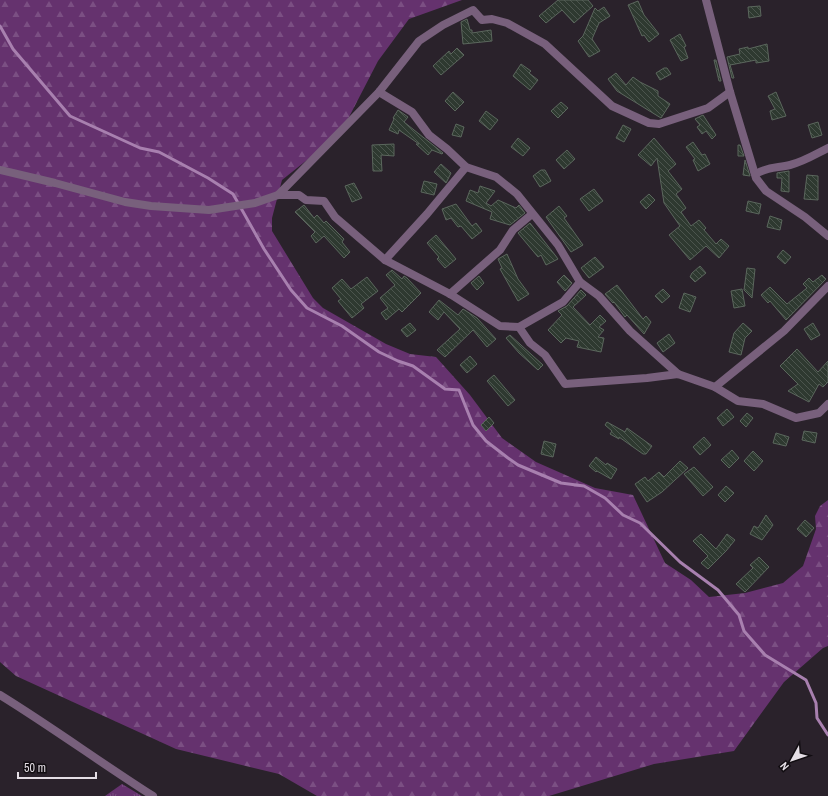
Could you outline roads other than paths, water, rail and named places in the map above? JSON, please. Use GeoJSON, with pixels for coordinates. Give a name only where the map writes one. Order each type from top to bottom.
{"type":"FeatureCollection","features":[{"type":"Feature","properties":{"kind":"street"},"geometry":{"type":"LineString","coordinates":[[706,0],[730,92],[761,186],[766,191],[805,217],[828,236]]}},
{"type":"Feature","properties":{"kind":"street"},"geometry":{"type":"LineString","coordinates":[[278,195],[379,92],[419,41],[443,25],[473,10],[482,20],[492,19],[507,23],[545,44],[612,106],[649,123],[659,124],[708,108],[730,92]]}},
{"type":"Feature","properties":{"kind":"street"},"geometry":{"type":"LineString","coordinates":[[379,92],[412,112],[429,135],[448,149],[466,167],[496,177],[517,194],[558,244],[580,282],[599,296],[630,331],[678,374],[715,387],[738,401],[762,404],[796,418],[819,413],[828,404]]}},
{"type":"Feature","properties":{"kind":"street"},"geometry":{"type":"LineString","coordinates":[[756,174],[762,170],[796,163],[828,148]]}},
{"type":"Feature","properties":{"kind":"street"},"geometry":{"type":"LineString","coordinates":[[385,260],[427,214],[466,167]]}},
{"type":"Feature","properties":{"kind":"street"},"geometry":{"type":"LineString","coordinates":[[0,170],[125,202],[183,209],[209,210],[233,207],[255,203],[278,195],[299,195],[306,200],[324,201],[335,217],[385,260],[450,294],[500,326],[519,327],[563,302],[580,282]]}},
{"type":"Feature","properties":{"kind":"street"},"geometry":{"type":"LineString","coordinates":[[450,294],[500,250],[513,230],[532,214]]}},
{"type":"Feature","properties":{"kind":"street"},"geometry":{"type":"LineString","coordinates":[[715,387],[784,331],[828,286]]}},
{"type":"Feature","properties":{"kind":"street"},"geometry":{"type":"LineString","coordinates":[[519,327],[530,343],[545,355],[565,384],[647,378],[678,374]]}},
{"type":"Feature","properties":{"kind":"street"},"geometry":{"type":"LineString","coordinates":[[0,695],[43,721],[103,764],[153,796]]}},
{"type":"Feature","properties":{"kind":"waterway"},"geometry":{"type":"LineString","coordinates":[[0,26],[13,49],[70,116],[140,148],[159,152],[208,178],[233,194],[264,249],[291,290],[307,308],[342,326],[379,352],[413,366],[445,389],[459,390],[473,425],[486,441],[518,465],[561,483],[584,486],[605,498],[623,515],[640,523],[680,562],[718,590],[739,615],[744,631],[765,655],[806,680],[816,703],[817,718],[828,735]]}}]}
